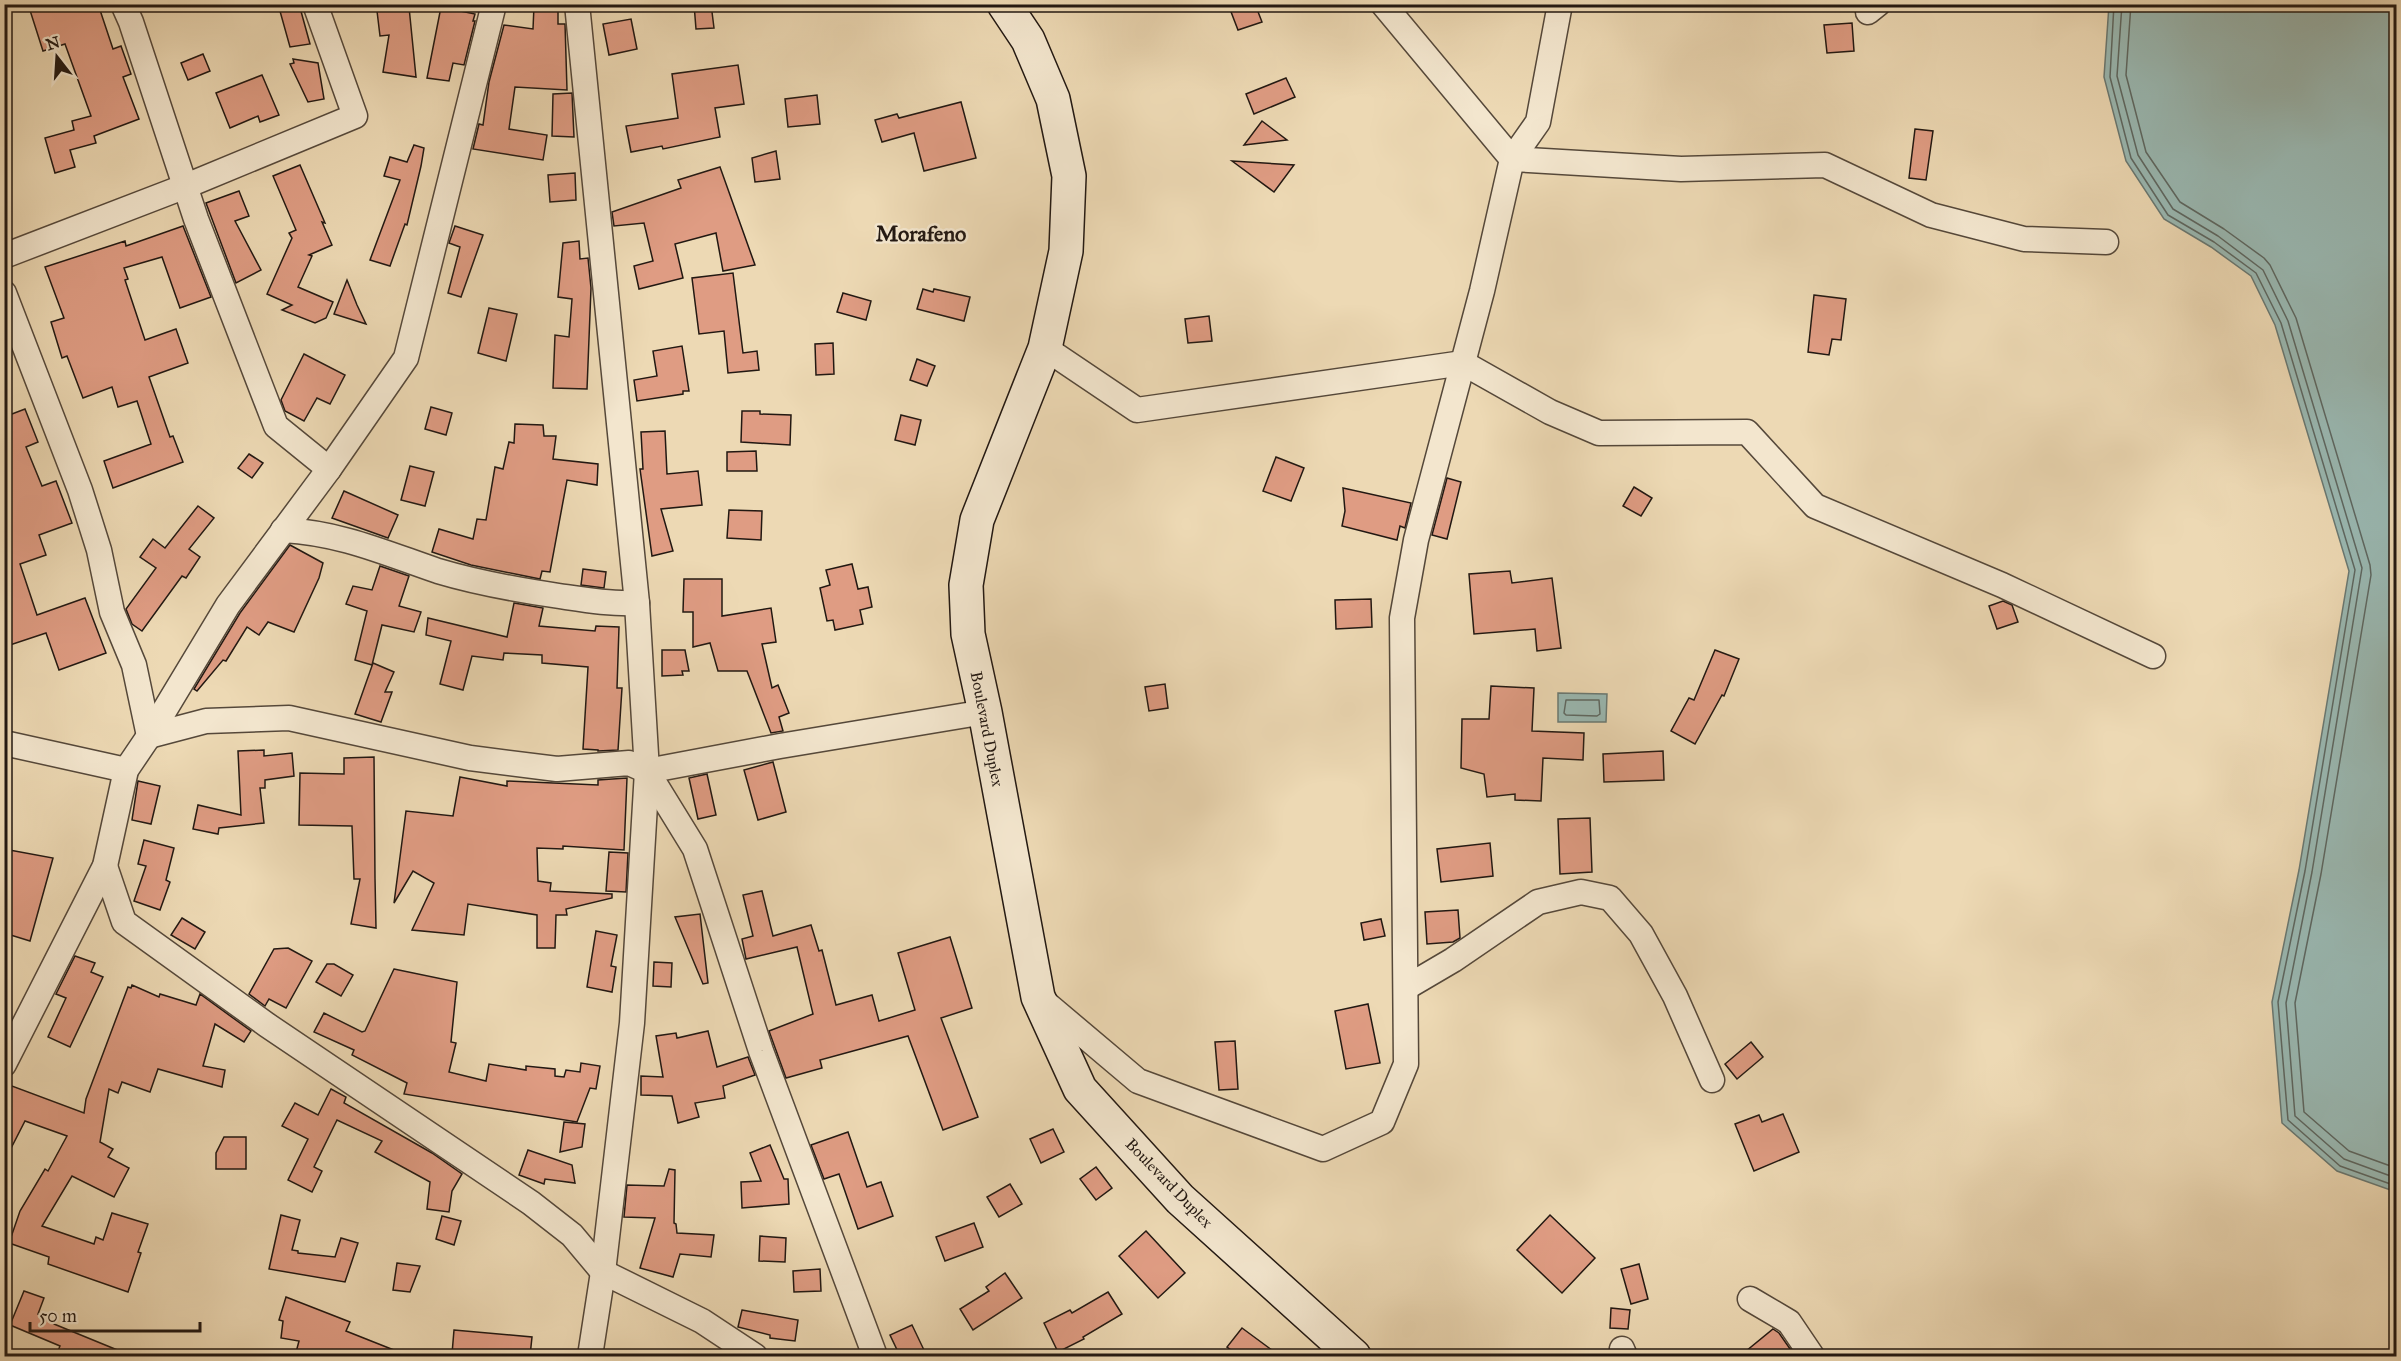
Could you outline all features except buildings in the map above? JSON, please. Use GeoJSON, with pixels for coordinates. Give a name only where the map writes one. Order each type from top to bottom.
{"type":"FeatureCollection","features":[{"type":"Feature","properties":{"kind":"street"},"geometry":{"type":"LineString","coordinates":[[123,4],[196,219],[276,426],[329,469]]}},
{"type":"Feature","properties":{"kind":"street"},"geometry":{"type":"LineString","coordinates":[[4,256],[186,186],[355,116],[315,4]]}},
{"type":"Feature","properties":{"kind":"street"},"geometry":{"type":"LineString","coordinates":[[4,1064],[105,866],[126,770],[228,605],[329,469],[405,358],[494,4]]}},
{"type":"Feature","properties":{"kind":"street"},"geometry":{"type":"LineString","coordinates":[[577,4],[637,603],[647,771],[633,1023],[603,1272],[590,1356]]}},
{"type":"Feature","properties":{"kind":"street","name":"Boulevard Duplex"},"geometry":{"type":"LineString","coordinates":[[1004,4],[1028,40],[1053,99],[1069,177],[1066,251],[1045,348],[978,520],[966,585],[968,634],[985,712],[1038,997],[1080,1089],[1180,1199],[1354,1356]]}},
{"type":"Feature","properties":{"kind":"street"},"geometry":{"type":"LineString","coordinates":[[1383,4],[1512,159],[1681,169],[1825,165],[1931,215],[2024,239],[2106,242]]}},
{"type":"Feature","properties":{"kind":"street"},"geometry":{"type":"LineString","coordinates":[[1038,997],[1138,1081],[1323,1149],[1382,1122],[1406,1064],[1402,618],[1416,540],[1482,291],[1512,159],[1538,122],[1560,4]]}},
{"type":"Feature","properties":{"kind":"street"},"geometry":{"type":"LineString","coordinates":[[4,293],[80,490],[99,550],[112,612],[134,665],[149,736]]}},
{"type":"Feature","properties":{"kind":"street"},"geometry":{"type":"LineString","coordinates":[[1045,348],[1137,410],[1462,363],[1550,412],[1599,433],[1747,432],[1815,506],[2002,585],[2153,656]]}},
{"type":"Feature","properties":{"kind":"street"},"geometry":{"type":"LineString","coordinates":[[284,530],[314,532],[378,548],[439,571],[498,586],[609,604],[637,603]]}},
{"type":"Feature","properties":{"kind":"street"},"geometry":{"type":"LineString","coordinates":[[647,771],[985,712]]}},
{"type":"Feature","properties":{"kind":"street"},"geometry":{"type":"LineString","coordinates":[[149,736],[206,721],[289,718],[470,758],[557,770],[629,763],[647,771],[695,849],[761,1051],[875,1356]]}},
{"type":"Feature","properties":{"kind":"street"},"geometry":{"type":"LineString","coordinates":[[4,743],[126,770]]}},
{"type":"Feature","properties":{"kind":"street"},"geometry":{"type":"LineString","coordinates":[[105,866],[124,922],[267,1025],[531,1203],[572,1235],[603,1272],[702,1321],[755,1356]]}},
{"type":"Feature","properties":{"kind":"street"},"geometry":{"type":"LineString","coordinates":[[1407,987],[1454,960],[1538,902],[1581,892],[1610,898],[1641,934],[1675,996],[1712,1080]]}},
{"type":"Feature","properties":{"kind":"street"},"geometry":{"type":"LineString","coordinates":[[1750,1299],[1789,1322],[1812,1356]]}},
{"type":"Feature","properties":{"kind":"water"},"geometry":{"type":"Polygon","coordinates":[[[2109,5],[2396,5],[2396,1192],[2337,1171],[2282,1123],[2272,1002],[2299,870],[2349,571],[2275,325],[2251,276],[2211,247],[2164,219],[2126,161],[2104,77],[2109,5]]]}},
{"type":"Feature","properties":{"kind":"water"},"geometry":{"type":"Polygon","coordinates":[[[1558,693],[1607,694],[1606,722],[1558,722],[1558,693]]]}},
{"type":"Feature","properties":{"kind":"district","name":"Morafeno"},"geometry":{"type":"Point","coordinates":[921,233]}}]}
